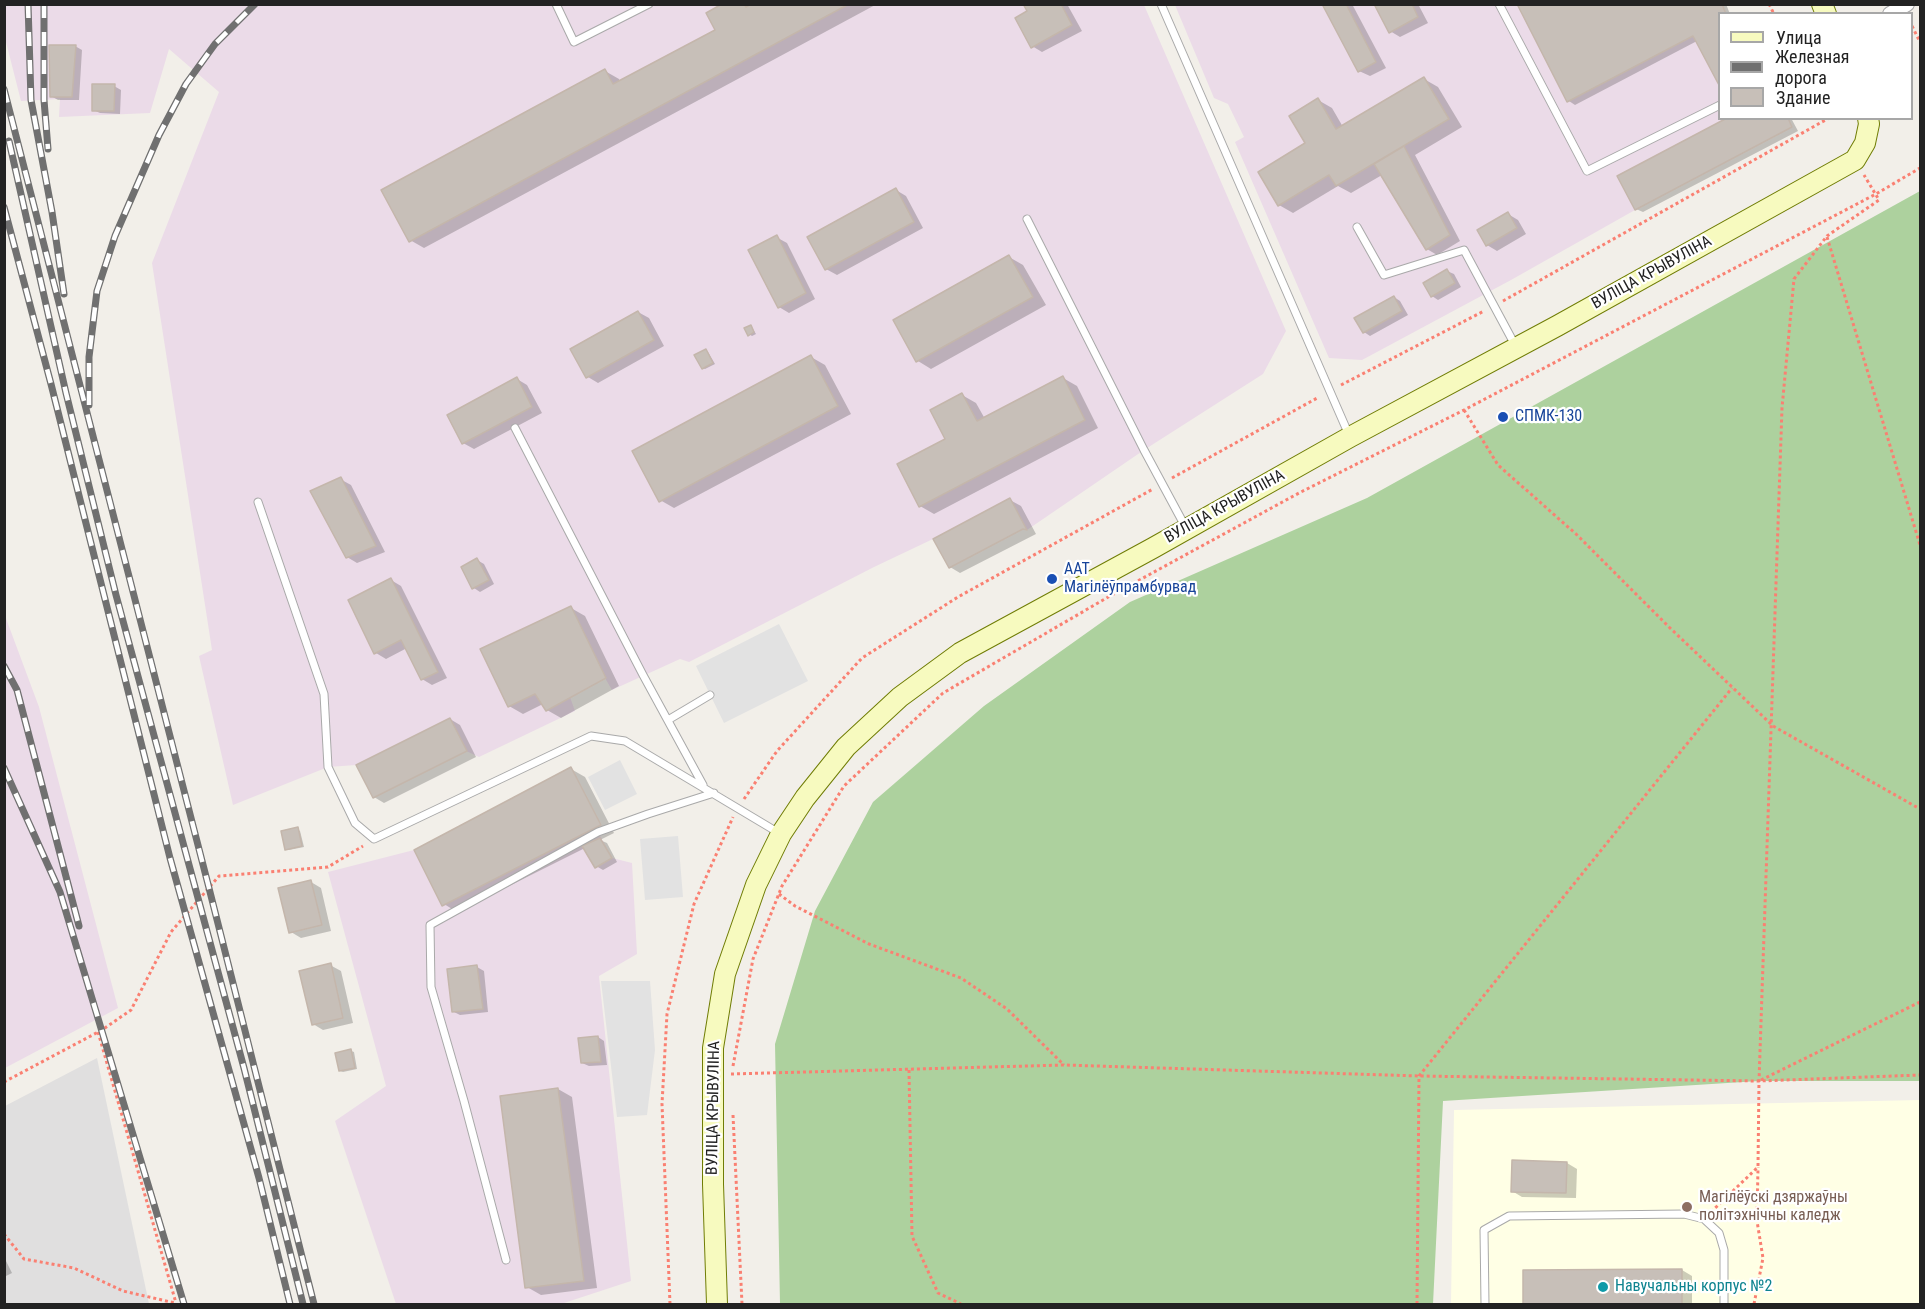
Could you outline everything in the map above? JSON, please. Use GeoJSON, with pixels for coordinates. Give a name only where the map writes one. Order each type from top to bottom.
{"type":"FeatureCollection","features":[{"type":"Feature","properties":{"kind":"main road"},"geometry":{"type":"LineString","coordinates":[[1855,160],[1865,143],[1868,120]]}},
{"type":"Feature","properties":{"kind":"main road","name":"ВУЛІЦА КРЫВУЛІНА"},"geometry":{"type":"LineString","coordinates":[[717,1305],[713,1184],[713,1048],[725,974],[756,885],[781,834],[805,798],[846,747],[900,697],[960,653],[1855,160]]}},
{"type":"Feature","properties":{"kind":"street"},"geometry":{"type":"LineString","coordinates":[[1893,12],[1907,4]]}},
{"type":"Feature","properties":{"kind":"lane"},"geometry":{"type":"LineString","coordinates":[[556,4],[574,42],[649,4]]}},
{"type":"Feature","properties":{"kind":"lane"},"geometry":{"type":"LineString","coordinates":[[1161,4],[1350,437]]}},
{"type":"Feature","properties":{"kind":"lane"},"geometry":{"type":"LineString","coordinates":[[1499,4],[1587,171],[1718,106]]}},
{"type":"Feature","properties":{"kind":"lane"},"geometry":{"type":"LineString","coordinates":[[1027,219],[1186,528]]}},
{"type":"Feature","properties":{"kind":"lane"},"geometry":{"type":"LineString","coordinates":[[1356,227],[1384,275],[1464,250],[1516,348]]}},
{"type":"Feature","properties":{"kind":"lane"},"geometry":{"type":"LineString","coordinates":[[515,428],[643,675],[705,788]]}},
{"type":"Feature","properties":{"kind":"lane"},"geometry":{"type":"LineString","coordinates":[[258,502],[324,694],[328,767],[355,823],[374,839],[591,736],[625,741],[781,834]]}},
{"type":"Feature","properties":{"kind":"lane"},"geometry":{"type":"LineString","coordinates":[[668,720],[710,694]]}},
{"type":"Feature","properties":{"kind":"lane"},"geometry":{"type":"LineString","coordinates":[[506,1260],[464,1101],[430,987],[430,925],[598,832],[714,793]]}},
{"type":"Feature","properties":{"kind":"lane"},"geometry":{"type":"LineString","coordinates":[[1485,1305],[1484,1230],[1509,1216],[1684,1214],[1704,1219],[1719,1233],[1724,1250],[1724,1305]]}},
{"type":"Feature","properties":{"kind":"path"},"geometry":{"type":"LineString","coordinates":[[670,1305],[662,1104],[667,1014],[694,904],[737,808],[777,751],[862,658],[958,597],[1330,391],[1494,306],[1825,120]]}},
{"type":"Feature","properties":{"kind":"path"},"geometry":{"type":"LineString","coordinates":[[1754,1305],[1763,1258],[1757,1221],[1759,1081],[1773,726],[1782,408],[1794,279],[1827,236],[1879,200],[1855,160]]}},
{"type":"Feature","properties":{"kind":"path"},"geometry":{"type":"LineString","coordinates":[[1920,168],[1876,194],[1464,410],[1299,493],[1110,596],[943,693],[844,786],[782,886],[753,958],[731,1074],[1065,1065],[1419,1076],[1759,1081],[1920,1075]]}},
{"type":"Feature","properties":{"kind":"path"},"geometry":{"type":"LineString","coordinates":[[1827,236],[1920,545]]}},
{"type":"Feature","properties":{"kind":"path"},"geometry":{"type":"LineString","coordinates":[[1464,410],[1497,465],[1576,534],[1773,726],[1920,809]]}},
{"type":"Feature","properties":{"kind":"path"},"geometry":{"type":"LineString","coordinates":[[1417,1305],[1419,1076],[1732,688]]}},
{"type":"Feature","properties":{"kind":"path"},"geometry":{"type":"LineString","coordinates":[[4,1082],[98,1032],[131,1010],[171,932],[219,876],[328,867],[374,839]]}},
{"type":"Feature","properties":{"kind":"path"},"geometry":{"type":"LineString","coordinates":[[778,894],[795,906],[869,944],[961,978],[1007,1009],[1065,1065]]}},
{"type":"Feature","properties":{"kind":"path"},"geometry":{"type":"LineString","coordinates":[[1759,1081],[1920,1002]]}},
{"type":"Feature","properties":{"kind":"path"},"geometry":{"type":"LineString","coordinates":[[4,1234],[24,1260],[74,1268],[123,1291],[176,1304],[98,1032]]}},
{"type":"Feature","properties":{"kind":"path"},"geometry":{"type":"LineString","coordinates":[[909,1070],[912,1236],[938,1293],[962,1305]]}},
{"type":"Feature","properties":{"kind":"path"},"geometry":{"type":"LineString","coordinates":[[733,1110],[742,1305]]}},
{"type":"Feature","properties":{"kind":"path"},"geometry":{"type":"LineString","coordinates":[[1704,1219],[1758,1167]]}},
{"type":"Feature","properties":{"kind":"shaded area"},"geometry":{"type":"Polygon","coordinates":[[[4,5],[1144,5],[1286,331],[1263,374],[1144,450],[1027,530],[1023,529],[949,568],[933,539],[689,662],[680,659],[612,690],[605,678],[570,697],[575,711],[479,757],[466,751],[373,798],[356,765],[328,767],[233,805],[199,656],[212,650],[152,263],[219,92],[169,49],[150,113],[59,117],[60,99],[21,101],[5,38],[4,5]]]}},
{"type":"Feature","properties":{"kind":"shaded area"},"geometry":{"type":"Polygon","coordinates":[[[1175,5],[1722,5],[1720,12],[1718,12],[1718,120],[1788,120],[1792,127],[1635,210],[1362,360],[1329,358],[1235,142],[1244,137],[1228,104],[1214,98],[1175,5]]]}},
{"type":"Feature","properties":{"kind":"shaded area"},"geometry":{"type":"Polygon","coordinates":[[[4,613],[39,707],[118,1008],[5,1068],[4,613]]]}},
{"type":"Feature","properties":{"kind":"shaded area"},"geometry":{"type":"Polygon","coordinates":[[[779,624],[808,681],[724,723],[696,666],[779,624]]]}},
{"type":"Feature","properties":{"kind":"shaded area"},"geometry":{"type":"Polygon","coordinates":[[[620,760],[637,794],[605,810],[588,777],[620,760]]]}},
{"type":"Feature","properties":{"kind":"shaded area"},"geometry":{"type":"Polygon","coordinates":[[[571,767],[596,828],[612,858],[632,863],[637,954],[599,976],[631,1281],[561,1304],[396,1304],[335,1121],[386,1086],[328,872],[414,850],[571,767]]]}},
{"type":"Feature","properties":{"kind":"shaded area"},"geometry":{"type":"Polygon","coordinates":[[[678,836],[683,897],[645,900],[640,839],[678,836]]]}},
{"type":"Feature","properties":{"kind":"shaded area"},"geometry":{"type":"Polygon","coordinates":[[[601,981],[650,981],[655,1050],[647,1115],[617,1117],[601,981]]]}},
{"type":"Feature","properties":{"kind":"shaded area"},"geometry":{"type":"Polygon","coordinates":[[[97,1058],[149,1304],[5,1304],[5,1106],[97,1058]]]}},
{"type":"Feature","properties":{"kind":"shaded area","name":"Магілёўскі дзяржаўны політэхнічны каледж"},"geometry":{"type":"Polygon","coordinates":[[[1920,1100],[1920,1304],[1451,1304],[1454,1110],[1920,1100]]]}},
{"type":"Feature","properties":{"kind":"green space"},"geometry":{"type":"Polygon","coordinates":[[[1920,191],[1920,1081],[1759,1081],[1443,1101],[1433,1304],[780,1304],[775,1044],[815,911],[873,802],[984,706],[1130,602],[1367,498],[1920,191]]]}},
{"type":"Feature","properties":{"kind":"building"},"geometry":{"type":"Polygon","coordinates":[[[722,4],[744,4],[746,7],[751,4],[849,4],[409,242],[381,190],[605,69],[613,84],[715,30],[706,13],[722,4]]]}},
{"type":"Feature","properties":{"kind":"building"},"geometry":{"type":"Polygon","coordinates":[[[1023,4],[1061,4],[1072,25],[1031,48],[1015,18],[1027,11],[1023,4]]]}},
{"type":"Feature","properties":{"kind":"building"},"geometry":{"type":"Polygon","coordinates":[[[1322,4],[1346,4],[1376,62],[1358,72],[1322,4]]]}},
{"type":"Feature","properties":{"kind":"building"},"geometry":{"type":"Polygon","coordinates":[[[1374,4],[1412,4],[1418,17],[1389,33],[1374,4]]]}},
{"type":"Feature","properties":{"kind":"building"},"geometry":{"type":"Polygon","coordinates":[[[1517,4],[1722,4],[1725,12],[1718,12],[1718,83],[1693,36],[1567,102],[1517,4]]]}},
{"type":"Feature","properties":{"kind":"building"},"geometry":{"type":"Polygon","coordinates":[[[49,45],[76,45],[72,97],[50,97],[49,45]]]}},
{"type":"Feature","properties":{"kind":"building"},"geometry":{"type":"Polygon","coordinates":[[[1424,77],[1449,119],[1336,186],[1329,175],[1278,206],[1258,172],[1305,143],[1289,116],[1318,98],[1336,129],[1424,77]]]}},
{"type":"Feature","properties":{"kind":"building"},"geometry":{"type":"Polygon","coordinates":[[[92,84],[115,84],[114,111],[92,111],[92,84]]]}},
{"type":"Feature","properties":{"kind":"building"},"geometry":{"type":"Polygon","coordinates":[[[1723,120],[1789,120],[1792,127],[1635,210],[1617,176],[1723,120]]]}},
{"type":"Feature","properties":{"kind":"building"},"geometry":{"type":"Polygon","coordinates":[[[1404,146],[1450,235],[1426,250],[1374,164],[1404,146]]]}},
{"type":"Feature","properties":{"kind":"building"},"geometry":{"type":"Polygon","coordinates":[[[896,188],[914,222],[825,270],[807,237],[896,188]]]}},
{"type":"Feature","properties":{"kind":"building"},"geometry":{"type":"Polygon","coordinates":[[[1508,212],[1517,228],[1486,246],[1477,230],[1508,212]]]}},
{"type":"Feature","properties":{"kind":"building"},"geometry":{"type":"Polygon","coordinates":[[[777,235],[806,293],[778,308],[748,250],[777,235]]]}},
{"type":"Feature","properties":{"kind":"building"},"geometry":{"type":"Polygon","coordinates":[[[1009,255],[1033,297],[916,362],[893,320],[1009,255]]]}},
{"type":"Feature","properties":{"kind":"building"},"geometry":{"type":"Polygon","coordinates":[[[1447,269],[1455,283],[1431,297],[1423,283],[1447,269]]]}},
{"type":"Feature","properties":{"kind":"building"},"geometry":{"type":"Polygon","coordinates":[[[1394,296],[1402,311],[1363,333],[1354,318],[1394,296]]]}},
{"type":"Feature","properties":{"kind":"building"},"geometry":{"type":"Polygon","coordinates":[[[638,311],[654,340],[586,378],[570,349],[638,311]]]}},
{"type":"Feature","properties":{"kind":"building"},"geometry":{"type":"Polygon","coordinates":[[[751,325],[754,332],[748,336],[744,328],[751,325]]]}},
{"type":"Feature","properties":{"kind":"building"},"geometry":{"type":"Polygon","coordinates":[[[706,349],[713,363],[702,369],[694,355],[706,349]]]}},
{"type":"Feature","properties":{"kind":"building"},"geometry":{"type":"Polygon","coordinates":[[[811,355],[838,406],[659,502],[632,451],[811,355]]]}},
{"type":"Feature","properties":{"kind":"building"},"geometry":{"type":"Polygon","coordinates":[[[1063,376],[1085,420],[919,507],[897,464],[945,439],[930,410],[962,393],[977,421],[1063,376]]]}},
{"type":"Feature","properties":{"kind":"building"},"geometry":{"type":"Polygon","coordinates":[[[517,377],[532,407],[462,444],[447,415],[517,377]]]}},
{"type":"Feature","properties":{"kind":"building"},"geometry":{"type":"Polygon","coordinates":[[[341,477],[376,546],[346,558],[310,491],[341,477]]]}},
{"type":"Feature","properties":{"kind":"building"},"geometry":{"type":"Polygon","coordinates":[[[1010,498],[1027,530],[1023,529],[949,568],[933,539],[1010,498]]]}},
{"type":"Feature","properties":{"kind":"building"},"geometry":{"type":"Polygon","coordinates":[[[477,558],[489,580],[472,589],[461,567],[477,558]]]}},
{"type":"Feature","properties":{"kind":"building"},"geometry":{"type":"Polygon","coordinates":[[[391,578],[438,672],[421,680],[401,640],[374,654],[348,600],[391,578]]]}},
{"type":"Feature","properties":{"kind":"building"},"geometry":{"type":"Polygon","coordinates":[[[571,606],[606,678],[546,711],[535,694],[508,707],[480,649],[571,606]]]}},
{"type":"Feature","properties":{"kind":"building"},"geometry":{"type":"Polygon","coordinates":[[[450,718],[467,751],[373,798],[356,765],[450,718]]]}},
{"type":"Feature","properties":{"kind":"building"},"geometry":{"type":"Polygon","coordinates":[[[571,767],[601,825],[442,906],[414,850],[571,767]]]}},
{"type":"Feature","properties":{"kind":"building"},"geometry":{"type":"Polygon","coordinates":[[[298,827],[302,846],[285,850],[281,831],[298,827]]]}},
{"type":"Feature","properties":{"kind":"building"},"geometry":{"type":"Polygon","coordinates":[[[600,838],[612,858],[595,868],[582,846],[600,838]]]}},
{"type":"Feature","properties":{"kind":"building"},"geometry":{"type":"Polygon","coordinates":[[[311,880],[322,925],[289,933],[278,888],[311,880]]]}},
{"type":"Feature","properties":{"kind":"building"},"geometry":{"type":"Polygon","coordinates":[[[331,963],[343,1018],[312,1025],[299,971],[331,963]]]}},
{"type":"Feature","properties":{"kind":"building"},"geometry":{"type":"Polygon","coordinates":[[[477,965],[483,1009],[452,1012],[447,969],[477,965]]]}},
{"type":"Feature","properties":{"kind":"building"},"geometry":{"type":"Polygon","coordinates":[[[598,1036],[601,1062],[581,1063],[578,1038],[598,1036]]]}},
{"type":"Feature","properties":{"kind":"building"},"geometry":{"type":"Polygon","coordinates":[[[351,1049],[355,1068],[339,1071],[335,1053],[351,1049]]]}},
{"type":"Feature","properties":{"kind":"building"},"geometry":{"type":"Polygon","coordinates":[[[558,1088],[584,1281],[525,1288],[500,1096],[558,1088]]]}},
{"type":"Feature","properties":{"kind":"building"},"geometry":{"type":"Polygon","coordinates":[[[1512,1160],[1567,1162],[1566,1193],[1511,1192],[1512,1160]]]}},
{"type":"Feature","properties":{"kind":"building","name":"Навучальны корпус №2"},"geometry":{"type":"Polygon","coordinates":[[[1682,1269],[1682,1304],[1523,1304],[1523,1270],[1682,1269]]]}},
{"type":"Feature","properties":{"kind":"railway"},"geometry":{"type":"LineString","coordinates":[[28,4],[31,100],[52,212],[64,294]]}},
{"type":"Feature","properties":{"kind":"railway"},"geometry":{"type":"LineString","coordinates":[[44,4],[44,100],[48,149]]}},
{"type":"Feature","properties":{"kind":"railway"},"geometry":{"type":"LineString","coordinates":[[89,405],[89,357],[97,291],[115,236],[159,135],[186,84],[215,44],[255,4]]}},
{"type":"Feature","properties":{"kind":"railway"},"geometry":{"type":"LineString","coordinates":[[4,89],[314,1304]]}},
{"type":"Feature","properties":{"kind":"railway"},"geometry":{"type":"LineString","coordinates":[[9,141],[66,393],[116,595],[244,1068],[303,1304]]}},
{"type":"Feature","properties":{"kind":"railway"},"geometry":{"type":"LineString","coordinates":[[4,207],[51,384],[170,858],[259,1178],[290,1304]]}},
{"type":"Feature","properties":{"kind":"railway"},"geometry":{"type":"LineString","coordinates":[[4,666],[17,690],[79,926]]}},
{"type":"Feature","properties":{"kind":"railway"},"geometry":{"type":"LineString","coordinates":[[4,768],[60,892],[184,1304]]}},
{"type":"Feature","properties":{"kind":"place","name":"СПМК-130"},"geometry":{"type":"Point","coordinates":[1503,417]}},
{"type":"Feature","properties":{"kind":"place","name":"ААТ Магілёўпрамбурвад"},"geometry":{"type":"Point","coordinates":[1052,579]}},
{"type":"Feature","properties":{"kind":"place","name":"Магілёўскі дзяржаўны політэхнічны каледж"},"geometry":{"type":"Point","coordinates":[1687,1207]}},
{"type":"Feature","properties":{"kind":"place","name":"Навучальны корпус №2"},"geometry":{"type":"Point","coordinates":[1603,1287]}}]}
